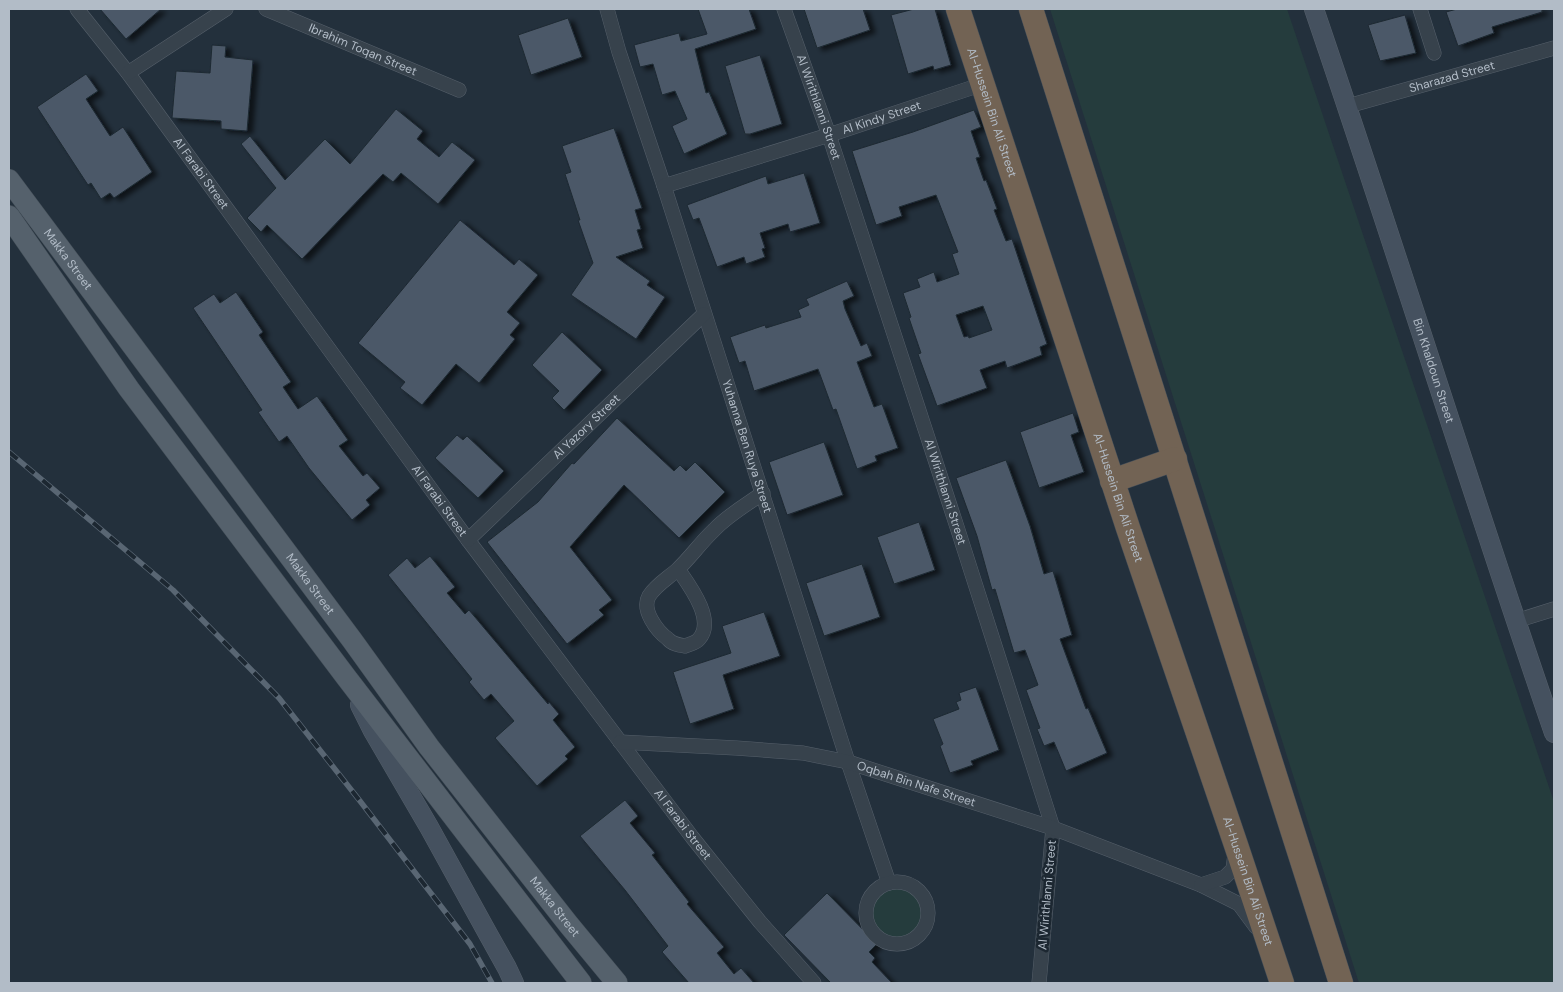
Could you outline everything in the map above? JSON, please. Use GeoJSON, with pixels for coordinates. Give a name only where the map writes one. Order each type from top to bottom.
{"type":"FeatureCollection","features":[{"type":"Feature","properties":{"kind":"highway","name":"Al-Hussein Bin Ali Street"},"geometry":{"type":"LineString","coordinates":[[958,9],[1112,481],[1282,983]]}},
{"type":"Feature","properties":{"kind":"highway"},"geometry":{"type":"LineString","coordinates":[[1032,9],[1341,983]]}},
{"type":"Feature","properties":{"kind":"highway"},"geometry":{"type":"LineString","coordinates":[[1112,481],[1175,459]]}},
{"type":"Feature","properties":{"kind":"main road","name":"Makka Street"},"geometry":{"type":"LineString","coordinates":[[9,180],[352,640],[429,747],[569,926],[617,983]]}},
{"type":"Feature","properties":{"kind":"main road","name":"Makka Street"},"geometry":{"type":"LineString","coordinates":[[9,216],[129,388],[346,677],[580,983]]}},
{"type":"Feature","properties":{"kind":"street","name":"Al Farabi Street"},"geometry":{"type":"LineString","coordinates":[[77,9],[128,73],[468,540],[620,742],[760,922],[814,983]]}},
{"type":"Feature","properties":{"kind":"street"},"geometry":{"type":"LineString","coordinates":[[128,73],[226,9]]}},
{"type":"Feature","properties":{"kind":"street","name":"Ibrahim Toqan Street"},"geometry":{"type":"LineString","coordinates":[[266,9],[459,90]]}},
{"type":"Feature","properties":{"kind":"street","name":"Yuhanna Ben Ruya Street"},"geometry":{"type":"LineString","coordinates":[[607,9],[619,52],[664,186],[848,762],[889,883]]}},
{"type":"Feature","properties":{"kind":"street","name":"Al Wirithlanni Street"},"geometry":{"type":"LineString","coordinates":[[784,9],[829,135],[1053,828],[1039,983]]}},
{"type":"Feature","properties":{"kind":"street","name":"Bin Khaldoun Street"},"geometry":{"type":"LineString","coordinates":[[1314,9],[1348,106],[1554,732]]}},
{"type":"Feature","properties":{"kind":"street"},"geometry":{"type":"LineString","coordinates":[[1420,9],[1434,53]]}},
{"type":"Feature","properties":{"kind":"street","name":"Sharazad Street"},"geometry":{"type":"LineString","coordinates":[[1348,106],[1554,48]]}},
{"type":"Feature","properties":{"kind":"street","name":"Al Kindy Street"},"geometry":{"type":"LineString","coordinates":[[664,186],[829,135],[983,84]]}},
{"type":"Feature","properties":{"kind":"street","name":"Al Yazory Street"},"geometry":{"type":"LineString","coordinates":[[468,540],[704,314]]}},
{"type":"Feature","properties":{"kind":"street"},"geometry":{"type":"LineString","coordinates":[[678,569],[698,600],[705,622],[699,639],[685,646],[668,640],[656,627],[648,610],[650,596],[658,586],[678,569],[714,529],[763,493]]}},
{"type":"Feature","properties":{"kind":"street"},"geometry":{"type":"LineString","coordinates":[[1516,621],[1554,609]]}},
{"type":"Feature","properties":{"kind":"street"},"geometry":{"type":"LineString","coordinates":[[346,677],[373,731],[429,827],[514,983]]}},
{"type":"Feature","properties":{"kind":"street","name":"Oqbah Bin Nafe Street"},"geometry":{"type":"LineString","coordinates":[[620,742],[803,753],[848,762],[1053,828],[1201,885],[1239,904],[1269,944]]}},
{"type":"Feature","properties":{"kind":"street"},"geometry":{"type":"LineString","coordinates":[[1201,885],[1225,877],[1233,868],[1236,845]]}},
{"type":"Feature","properties":{"kind":"street"},"geometry":{"type":"LineString","coordinates":[[899,882],[913,886],[923,897],[927,906],[928,916],[920,934],[902,944],[891,944],[882,940],[868,924],[866,914],[872,895],[879,888],[889,883],[899,882]]}},
{"type":"Feature","properties":{"kind":"green space"},"geometry":{"type":"Polygon","coordinates":[[[1050,9],[1287,9],[1554,802],[1554,983],[1359,983],[1050,9]]]}},
{"type":"Feature","properties":{"kind":"green space"},"geometry":{"type":"Polygon","coordinates":[[[897,886],[907,888],[916,894],[922,903],[924,913],[922,923],[916,932],[907,938],[897,940],[887,938],[878,932],[872,923],[870,913],[872,903],[878,894],[887,888],[897,886]]]}},
{"type":"Feature","properties":{"kind":"building"},"geometry":{"type":"Polygon","coordinates":[[[100,9],[161,9],[126,39],[100,9]]]}},
{"type":"Feature","properties":{"kind":"building"},"geometry":{"type":"Polygon","coordinates":[[[698,9],[749,9],[756,29],[695,49],[706,93],[709,92],[727,134],[684,154],[672,126],[687,119],[675,91],[662,95],[653,64],[640,67],[634,45],[679,33],[681,41],[707,34],[698,9]]]}},
{"type":"Feature","properties":{"kind":"building"},"geometry":{"type":"Polygon","coordinates":[[[804,9],[863,9],[870,30],[817,48],[804,9]]]}},
{"type":"Feature","properties":{"kind":"building"},"geometry":{"type":"Polygon","coordinates":[[[914,9],[935,9],[951,65],[934,70],[933,66],[908,74],[891,15],[914,9]]]}},
{"type":"Feature","properties":{"kind":"building"},"geometry":{"type":"Polygon","coordinates":[[[1457,9],[1542,9],[1542,12],[1492,27],[1494,33],[1458,46],[1446,12],[1457,9]]]}},
{"type":"Feature","properties":{"kind":"building"},"geometry":{"type":"Polygon","coordinates":[[[1405,15],[1416,53],[1380,61],[1368,25],[1405,15]]]}},
{"type":"Feature","properties":{"kind":"building"},"geometry":{"type":"Polygon","coordinates":[[[568,18],[582,57],[531,75],[518,35],[568,18]]]}},
{"type":"Feature","properties":{"kind":"building"},"geometry":{"type":"Polygon","coordinates":[[[212,45],[226,46],[225,57],[253,60],[247,131],[221,129],[221,121],[172,118],[176,71],[210,73],[212,45]]]}},
{"type":"Feature","properties":{"kind":"building"},"geometry":{"type":"Polygon","coordinates":[[[760,55],[782,124],[745,134],[725,66],[760,55]]]}},
{"type":"Feature","properties":{"kind":"building"},"geometry":{"type":"Polygon","coordinates":[[[86,74],[98,91],[86,99],[110,136],[123,127],[152,172],[114,198],[110,193],[101,199],[91,183],[88,185],[37,107],[86,74]]]}},
{"type":"Feature","properties":{"kind":"building"},"geometry":{"type":"Polygon","coordinates":[[[396,109],[423,131],[417,139],[439,157],[452,142],[475,160],[438,204],[401,173],[393,182],[383,174],[302,259],[267,225],[261,232],[247,218],[276,188],[241,144],[250,136],[285,180],[325,139],[350,164],[396,109]]]}},
{"type":"Feature","properties":{"kind":"building"},"geometry":{"type":"Polygon","coordinates":[[[974,110],[981,127],[971,131],[980,157],[976,158],[997,209],[994,210],[1006,241],[1012,239],[1047,344],[1040,347],[1042,355],[1007,368],[1005,361],[980,370],[987,388],[937,406],[918,354],[921,353],[903,293],[920,287],[917,279],[934,272],[937,282],[959,274],[952,254],[958,252],[936,195],[899,207],[902,216],[876,225],[852,151],[974,110]],[[983,306],[956,315],[964,337],[968,336],[969,338],[992,330],[983,306]]]}},
{"type":"Feature","properties":{"kind":"building"},"geometry":{"type":"Polygon","coordinates":[[[614,128],[642,208],[635,210],[641,229],[637,230],[643,248],[616,257],[650,281],[647,285],[665,297],[636,339],[571,295],[593,263],[565,174],[571,172],[562,146],[614,128]]]}},
{"type":"Feature","properties":{"kind":"building"},"geometry":{"type":"Polygon","coordinates":[[[804,173],[820,223],[790,232],[788,224],[760,233],[765,248],[762,249],[765,257],[746,264],[744,257],[717,267],[699,218],[693,220],[687,205],[766,176],[768,184],[804,173]]]}},
{"type":"Feature","properties":{"kind":"building"},"geometry":{"type":"Polygon","coordinates":[[[460,220],[514,265],[519,259],[538,275],[507,312],[520,323],[510,335],[515,339],[479,383],[456,364],[422,405],[400,388],[405,382],[358,343],[460,220]]]}},
{"type":"Feature","properties":{"kind":"building"},"geometry":{"type":"Polygon","coordinates":[[[847,281],[854,296],[843,301],[845,309],[861,346],[867,343],[872,356],[857,362],[874,407],[882,404],[898,448],[875,456],[877,461],[857,469],[836,409],[833,410],[818,369],[754,391],[745,361],[739,363],[730,337],[765,325],[766,328],[801,317],[798,310],[809,305],[806,299],[847,281]]]}},
{"type":"Feature","properties":{"kind":"building"},"geometry":{"type":"Polygon","coordinates":[[[236,292],[263,332],[259,335],[291,382],[283,387],[298,409],[317,396],[348,440],[339,446],[363,476],[367,473],[380,488],[366,500],[370,505],[352,520],[309,468],[287,436],[279,442],[258,412],[262,410],[193,308],[214,294],[220,303],[236,292]]]}},
{"type":"Feature","properties":{"kind":"building"},"geometry":{"type":"Polygon","coordinates":[[[562,332],[602,370],[564,410],[552,398],[559,391],[532,365],[562,332]]]}},
{"type":"Feature","properties":{"kind":"building"},"geometry":{"type":"Polygon","coordinates":[[[1073,413],[1079,432],[1071,435],[1084,472],[1039,488],[1020,432],[1073,413]]]}},
{"type":"Feature","properties":{"kind":"building"},"geometry":{"type":"Polygon","coordinates":[[[617,418],[674,471],[680,465],[686,471],[695,462],[725,492],[679,538],[624,485],[570,547],[612,600],[599,610],[604,615],[567,644],[487,542],[538,502],[572,463],[574,464],[617,418]]]}},
{"type":"Feature","properties":{"kind":"building"},"geometry":{"type":"Polygon","coordinates":[[[457,435],[463,440],[467,436],[504,471],[478,498],[435,458],[457,435]]]}},
{"type":"Feature","properties":{"kind":"building"},"geometry":{"type":"Polygon","coordinates":[[[824,442],[843,495],[787,515],[769,462],[824,442]]]}},
{"type":"Feature","properties":{"kind":"building"},"geometry":{"type":"Polygon","coordinates":[[[1006,460],[1030,526],[1044,574],[1053,571],[1072,635],[1060,639],[1086,709],[1088,708],[1107,753],[1066,771],[1054,742],[1044,746],[1037,729],[1040,728],[1026,690],[1038,685],[1025,650],[1014,653],[995,589],[992,590],[977,536],[956,478],[1006,460]]]}},
{"type":"Feature","properties":{"kind":"building"},"geometry":{"type":"Polygon","coordinates":[[[919,522],[935,570],[894,584],[877,537],[919,522]]]}},
{"type":"Feature","properties":{"kind":"building"},"geometry":{"type":"Polygon","coordinates":[[[430,556],[455,587],[447,593],[465,614],[469,610],[548,704],[549,702],[559,714],[553,720],[575,747],[565,756],[568,759],[537,786],[495,738],[514,721],[491,694],[484,700],[469,682],[472,679],[388,575],[407,558],[415,568],[430,556]]]}},
{"type":"Feature","properties":{"kind":"building"},"geometry":{"type":"Polygon","coordinates":[[[862,564],[880,617],[824,636],[806,583],[862,564]]]}},
{"type":"Feature","properties":{"kind":"building"},"geometry":{"type":"Polygon","coordinates":[[[764,612],[780,656],[723,675],[734,709],[690,724],[673,672],[731,653],[722,626],[764,612]]]}},
{"type":"Feature","properties":{"kind":"building"},"geometry":{"type":"Polygon","coordinates":[[[976,687],[999,750],[971,761],[973,765],[950,773],[940,746],[943,744],[933,719],[959,709],[956,702],[961,700],[959,693],[976,687]]]}},
{"type":"Feature","properties":{"kind":"building"},"geometry":{"type":"Polygon","coordinates":[[[625,800],[638,816],[630,823],[655,853],[652,855],[689,902],[687,904],[724,947],[717,953],[734,974],[741,968],[754,983],[689,983],[662,952],[668,946],[580,836],[625,800]]]}},
{"type":"Feature","properties":{"kind":"building"},"geometry":{"type":"Polygon","coordinates":[[[827,893],[877,944],[869,952],[875,958],[872,962],[892,983],[831,983],[784,935],[827,893]]]}},
{"type":"Feature","properties":{"kind":"railway"},"geometry":{"type":"LineString","coordinates":[[9,452],[173,590],[279,698],[470,944],[492,983]]}}]}
